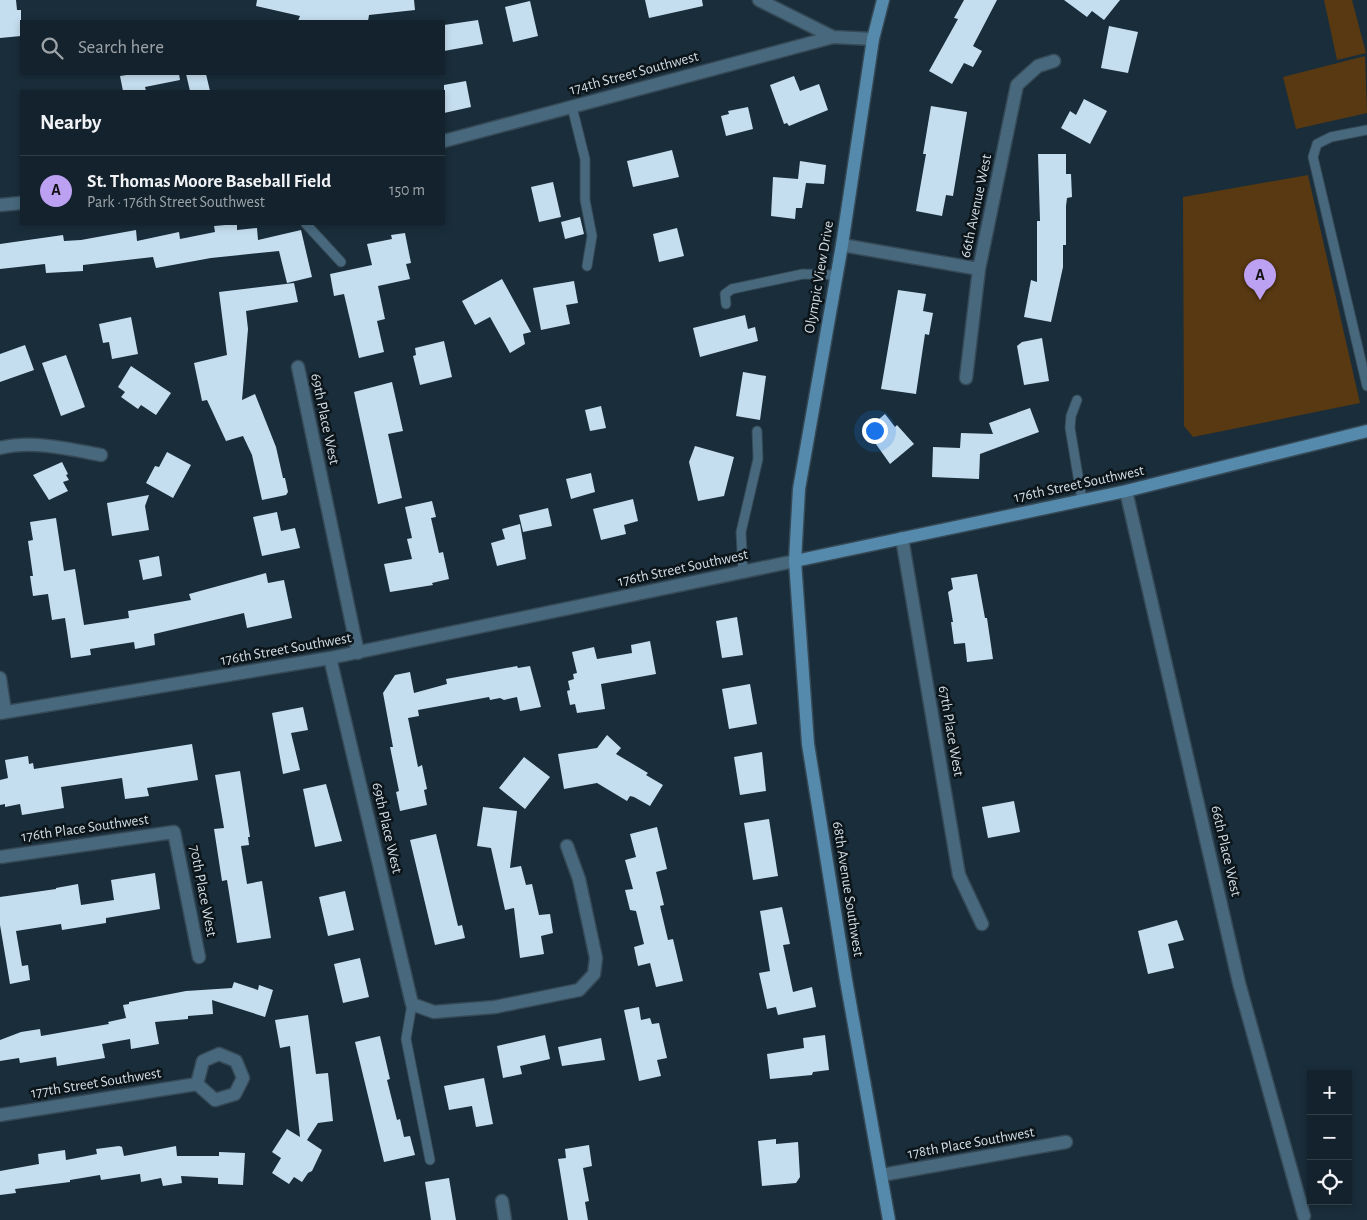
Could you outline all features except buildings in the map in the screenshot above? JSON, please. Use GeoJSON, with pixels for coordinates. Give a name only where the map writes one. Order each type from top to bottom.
{"type":"FeatureCollection","features":[{"type":"Feature","properties":{"kind":"main road","name":"Olympic View Drive"},"geometry":{"type":"LineString","coordinates":[[795,561],[799,489],[842,245],[873,39],[883,0]]}},
{"type":"Feature","properties":{"kind":"main road","name":"176th Street Southwest"},"geometry":{"type":"LineString","coordinates":[[795,561],[1126,491],[1367,431]]}},
{"type":"Feature","properties":{"kind":"main road","name":"68th Avenue Southwest"},"geometry":{"type":"LineString","coordinates":[[795,561],[808,744],[846,980],[889,1220]]}},
{"type":"Feature","properties":{"kind":"street"},"geometry":{"type":"LineString","coordinates":[[759,0],[834,37],[873,39]]}},
{"type":"Feature","properties":{"kind":"street","name":"174th Street Southwest"},"geometry":{"type":"LineString","coordinates":[[445,141],[834,37]]}},
{"type":"Feature","properties":{"kind":"street","name":"66th Avenue West"},"geometry":{"type":"LineString","coordinates":[[966,378],[980,269],[1017,85],[1038,66],[1054,61]]}},
{"type":"Feature","properties":{"kind":"street"},"geometry":{"type":"LineString","coordinates":[[0,205],[20,203]]}},
{"type":"Feature","properties":{"kind":"street"},"geometry":{"type":"LineString","coordinates":[[842,245],[980,269]]}},
{"type":"Feature","properties":{"kind":"street","name":"69th Place West"},"geometry":{"type":"LineString","coordinates":[[298,367],[358,653]]}},
{"type":"Feature","properties":{"kind":"street"},"geometry":{"type":"LineString","coordinates":[[0,448],[10,445],[62,447],[101,455]]}},
{"type":"Feature","properties":{"kind":"street","name":"66th Place West"},"geometry":{"type":"LineString","coordinates":[[1126,491],[1239,983],[1304,1216]]}},
{"type":"Feature","properties":{"kind":"street","name":"67th Place West"},"geometry":{"type":"LineString","coordinates":[[902,538],[959,875],[982,924]]}},
{"type":"Feature","properties":{"kind":"street","name":"176th Street Southwest"},"geometry":{"type":"LineString","coordinates":[[3,712],[358,653],[795,561]]}},
{"type":"Feature","properties":{"kind":"street","name":"69th Place West"},"geometry":{"type":"LineString","coordinates":[[330,658],[412,1004]]}},
{"type":"Feature","properties":{"kind":"street"},"geometry":{"type":"LineString","coordinates":[[0,678],[3,712]]}},
{"type":"Feature","properties":{"kind":"street","name":"176th Place Southwest"},"geometry":{"type":"LineString","coordinates":[[0,857],[174,832]]}},
{"type":"Feature","properties":{"kind":"street","name":"70th Place West"},"geometry":{"type":"LineString","coordinates":[[174,832],[199,957]]}},
{"type":"Feature","properties":{"kind":"street"},"geometry":{"type":"LineString","coordinates":[[412,1004],[434,1012],[486,1008],[579,990],[594,974],[596,958],[579,879],[567,846]]}},
{"type":"Feature","properties":{"kind":"street","name":"177th Street Southwest"},"geometry":{"type":"LineString","coordinates":[[0,1115],[196,1084]]}},
{"type":"Feature","properties":{"kind":"street","name":"178th Place Southwest"},"geometry":{"type":"LineString","coordinates":[[882,1175],[1066,1142]]}},
{"type":"Feature","properties":{"kind":"street"},"geometry":{"type":"LineString","coordinates":[[502,1201],[505,1220]]}},
{"type":"Feature","properties":{"kind":"lane"},"geometry":{"type":"LineString","coordinates":[[572,107],[585,159],[585,200],[592,236],[587,266]]}},
{"type":"Feature","properties":{"kind":"lane"},"geometry":{"type":"LineString","coordinates":[[1367,130],[1331,137],[1317,144],[1313,157],[1367,386]]}},
{"type":"Feature","properties":{"kind":"lane"},"geometry":{"type":"LineString","coordinates":[[307,225],[341,262]]}},
{"type":"Feature","properties":{"kind":"lane"},"geometry":{"type":"LineString","coordinates":[[726,304],[726,294],[732,289],[803,274],[837,275]]}},
{"type":"Feature","properties":{"kind":"lane"},"geometry":{"type":"LineString","coordinates":[[1077,400],[1070,416],[1070,428],[1082,500]]}},
{"type":"Feature","properties":{"kind":"lane"},"geometry":{"type":"LineString","coordinates":[[743,572],[741,532],[758,459],[757,431]]}},
{"type":"Feature","properties":{"kind":"lane"},"geometry":{"type":"LineString","coordinates":[[412,1004],[406,1039],[430,1160]]}},
{"type":"Feature","properties":{"kind":"shaded area"},"geometry":{"type":"Polygon","coordinates":[[[1324,0],[1352,0],[1366,53],[1337,60],[1324,0]]]}},
{"type":"Feature","properties":{"kind":"shaded area"},"geometry":{"type":"Polygon","coordinates":[[[1365,56],[1367,113],[1296,129],[1283,77],[1365,56]]]}},
{"type":"Feature","properties":{"kind":"shaded area"},"geometry":{"type":"Polygon","coordinates":[[[1308,175],[1360,403],[1193,437],[1184,426],[1183,197],[1308,175]]]}},
{"type":"Feature","properties":{"kind":"place","name":"St. Thomas Moore Baseball Field"},"geometry":{"type":"Point","coordinates":[1260,300]}}]}
